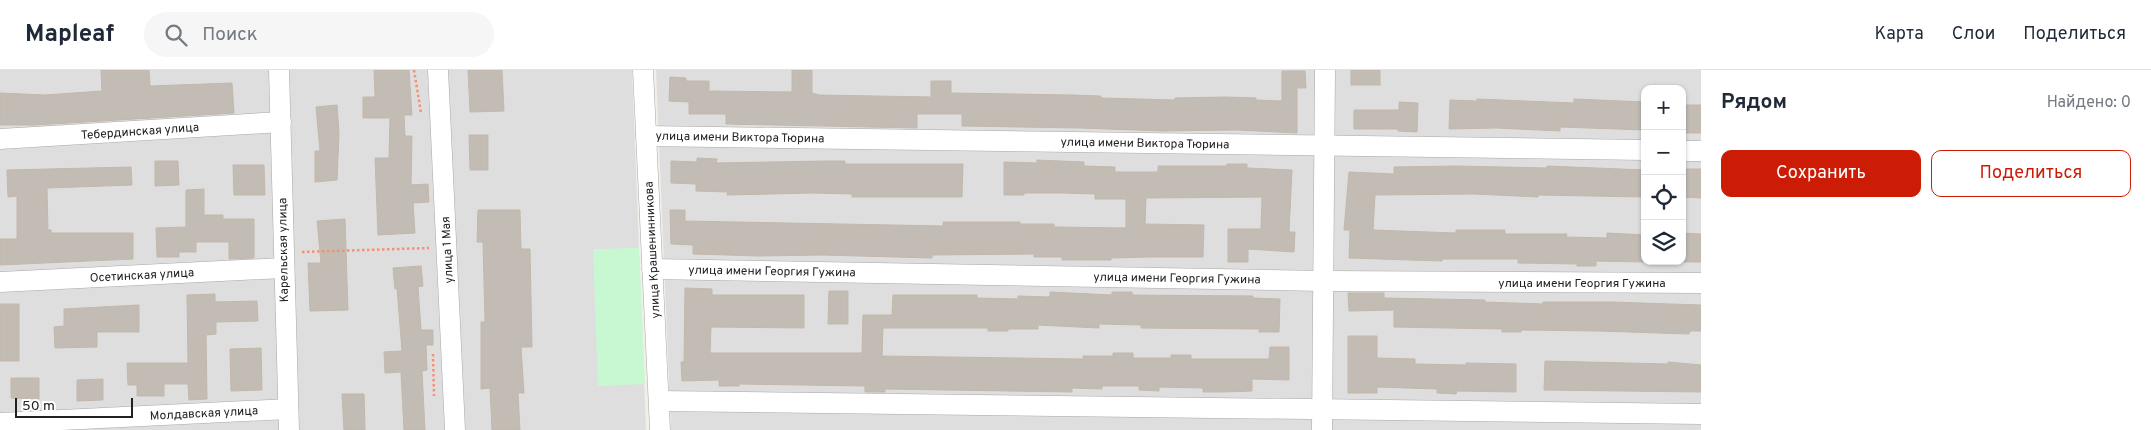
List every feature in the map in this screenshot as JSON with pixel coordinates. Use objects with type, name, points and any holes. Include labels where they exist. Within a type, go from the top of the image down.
[{"type":"street","name":"Карельская улица","points":[[279,70],[289,430]]},
{"type":"street","name":"улица 1 Мая","points":[[438,70],[455,430]]},
{"type":"street","name":"улица Крашенинникова","points":[[643,70],[660,430]]},
{"type":"street","points":[[1322,430],[1325,70]]},
{"type":"street","name":"Тебердинская улица","points":[[0,139],[281,122]]},
{"type":"street","name":"улица имени Виктора Тюрина","points":[[646,136],[1641,150]]},
{"type":"street","points":[[1686,151],[1701,151]]},
{"type":"street","name":"Осетинская улица","points":[[0,282],[283,260]]},
{"type":"street","name":"улица имени Георгия Гужина","points":[[652,269],[1324,281],[1701,283]]},
{"type":"street","points":[[659,400],[1701,414]]},
{"type":"street","name":"Молдавская улица","points":[[0,423],[288,409]]},
{"type":"path","points":[[283,260],[446,247]]},
{"type":"shaded area","points":[[0,70],[632,70],[646,430],[0,430]]},
{"type":"shaded area","points":[[656,70],[1701,70],[1701,430],[671,430]]},
{"type":"green space","points":[[639,248],[645,384],[598,386],[593,249]]},
{"type":"building","points":[[101,70],[149,70],[150,86],[232,83],[234,113],[35,125],[0,125],[0,93],[45,95],[102,91]]},
{"type":"building","points":[[374,70],[409,70],[412,115],[404,115],[405,136],[412,136],[411,185],[428,184],[429,202],[413,203],[415,233],[378,235],[375,158],[389,158],[390,118],[363,118],[363,97],[375,97]]},
{"type":"building","points":[[468,70],[502,70],[504,111],[470,112]]},
{"type":"building","points":[[792,70],[812,70],[812,93],[819,95],[931,97],[931,81],[951,81],[951,93],[1072,95],[1101,96],[1101,98],[1175,100],[1175,98],[1225,97],[1282,101],[1282,71],[1305,71],[1306,88],[1297,88],[1297,133],[1236,130],[1162,131],[962,126],[962,114],[917,114],[917,128],[726,124],[726,114],[689,114],[689,102],[669,101],[670,77],[686,78],[686,81],[709,81],[709,91],[792,92]]},
{"type":"building","points":[[1351,70],[1380,70],[1380,85],[1351,85]]},
{"type":"building","points":[[1477,99],[1574,103],[1574,99],[1641,102],[1641,130],[1560,127],[1560,131],[1496,128],[1449,129],[1450,100],[1477,101]]},
{"type":"building","points":[[1399,102],[1418,103],[1417,132],[1398,131],[1398,129],[1354,129],[1354,110],[1399,110]]},
{"type":"building","points":[[337,105],[339,133],[337,180],[315,182],[315,151],[320,151],[316,107]]},
{"type":"building","points":[[1686,105],[1701,105],[1701,133],[1686,133]]},
{"type":"building","points":[[469,135],[488,135],[488,170],[470,170]]},
{"type":"building","points":[[697,158],[717,159],[716,163],[845,161],[845,164],[963,164],[962,197],[852,197],[852,194],[813,193],[727,195],[728,192],[696,191],[696,184],[671,183],[671,161],[697,162]]},
{"type":"building","points":[[1037,160],[1084,162],[1084,166],[1115,167],[1115,172],[1158,172],[1158,166],[1227,166],[1227,164],[1247,164],[1247,168],[1292,170],[1289,232],[1295,232],[1294,252],[1248,249],[1248,262],[1228,262],[1228,229],[1261,229],[1262,197],[1146,198],[1145,224],[1204,225],[1203,257],[1062,260],[1062,257],[1034,257],[1034,254],[932,255],[932,258],[822,255],[759,256],[693,254],[693,245],[671,244],[670,210],[685,210],[685,221],[943,226],[943,222],[1020,222],[1020,224],[1054,224],[1054,227],[1126,228],[1126,199],[1095,199],[1095,194],[1024,193],[1024,195],[1004,195],[1004,162],[1037,163]]},
{"type":"building","points":[[155,161],[178,161],[179,185],[155,186]]},
{"type":"building","points":[[233,165],[264,165],[265,195],[234,195]]},
{"type":"building","points":[[1547,166],[1641,170],[1641,197],[1538,195],[1538,197],[1474,194],[1375,195],[1373,230],[1456,233],[1456,230],[1505,230],[1505,234],[1567,234],[1566,237],[1607,238],[1607,233],[1641,235],[1641,262],[1596,261],[1596,266],[1577,266],[1577,264],[1518,263],[1518,259],[1442,259],[1442,261],[1349,258],[1350,230],[1344,230],[1349,172],[1394,174],[1394,167],[1547,168]]},
{"type":"building","points":[[131,167],[132,185],[47,188],[48,230],[51,230],[51,233],[133,233],[133,259],[0,265],[0,239],[17,239],[17,196],[8,197],[7,170]]},
{"type":"building","points":[[1686,169],[1701,169],[1701,198],[1686,197]]},
{"type":"building","points":[[204,189],[204,215],[223,215],[223,219],[254,219],[254,258],[229,259],[229,242],[196,242],[196,252],[179,252],[179,257],[157,257],[156,228],[186,227],[186,190]]},
{"type":"building","points":[[478,210],[520,210],[521,249],[530,249],[532,347],[521,347],[524,393],[518,393],[520,430],[492,430],[490,388],[481,389],[481,322],[485,322],[483,242],[477,242]]},
{"type":"building","points":[[345,219],[348,310],[310,311],[308,263],[321,263],[317,221]]},
{"type":"building","points":[[1686,233],[1701,234],[1701,262],[1686,262]]},
{"type":"building","points":[[421,266],[423,286],[418,287],[421,330],[433,330],[433,345],[426,345],[427,370],[422,371],[425,430],[404,430],[401,372],[385,373],[384,352],[402,351],[397,288],[395,289],[393,268]]},
{"type":"building","points":[[685,288],[712,289],[712,295],[804,295],[804,328],[711,327],[710,353],[862,353],[863,315],[892,315],[893,295],[977,295],[977,298],[1018,299],[1018,296],[1050,297],[1050,292],[1112,295],[1112,292],[1132,292],[1132,295],[1253,296],[1253,298],[1280,299],[1279,332],[1259,332],[1259,329],[1141,328],[1141,325],[1099,324],[1099,328],[1038,325],[1038,329],[1008,329],[1008,331],[988,331],[988,328],[883,328],[882,356],[1083,359],[1083,356],[1113,356],[1113,353],[1133,353],[1133,358],[1171,358],[1171,355],[1191,355],[1191,359],[1269,359],[1270,347],[1289,347],[1289,380],[1252,379],[1252,391],[1223,392],[1203,392],[1203,388],[1159,387],[1159,391],[1139,390],[1139,386],[1102,386],[1102,389],[1072,388],[1072,392],[885,389],[885,392],[865,392],[865,386],[739,384],[739,386],[719,386],[719,380],[682,381],[681,362],[684,362]]},
{"type":"building","points":[[829,291],[848,291],[848,324],[828,324]]},
{"type":"building","points":[[1348,293],[1384,293],[1384,298],[1485,300],[1485,302],[1543,304],[1543,302],[1611,302],[1701,305],[1701,331],[1690,331],[1689,334],[1521,330],[1521,332],[1502,332],[1502,329],[1394,327],[1394,310],[1349,311]]},
{"type":"building","points":[[215,294],[215,302],[257,301],[258,321],[216,322],[216,334],[206,335],[207,399],[189,400],[188,384],[164,384],[164,396],[137,396],[137,385],[128,385],[127,363],[188,363],[187,295]]},
{"type":"building","points":[[0,304],[19,304],[19,361],[0,361]]},
{"type":"building","points":[[139,305],[139,332],[97,332],[97,347],[55,348],[54,327],[64,326],[64,309]]},
{"type":"building","points":[[1348,336],[1377,336],[1377,358],[1415,359],[1415,364],[1516,364],[1516,392],[1457,391],[1456,394],[1437,393],[1437,389],[1377,387],[1377,393],[1348,393]]},
{"type":"building","points":[[261,348],[262,390],[231,391],[230,349]]},
{"type":"building","points":[[1545,361],[1668,364],[1668,362],[1701,365],[1701,392],[1544,390]]},
{"type":"building","points":[[11,378],[39,378],[39,399],[11,398]]},
{"type":"building","points":[[103,379],[103,400],[77,401],[77,380]]},
{"type":"building","points":[[342,394],[364,394],[365,430],[344,430]]}]
